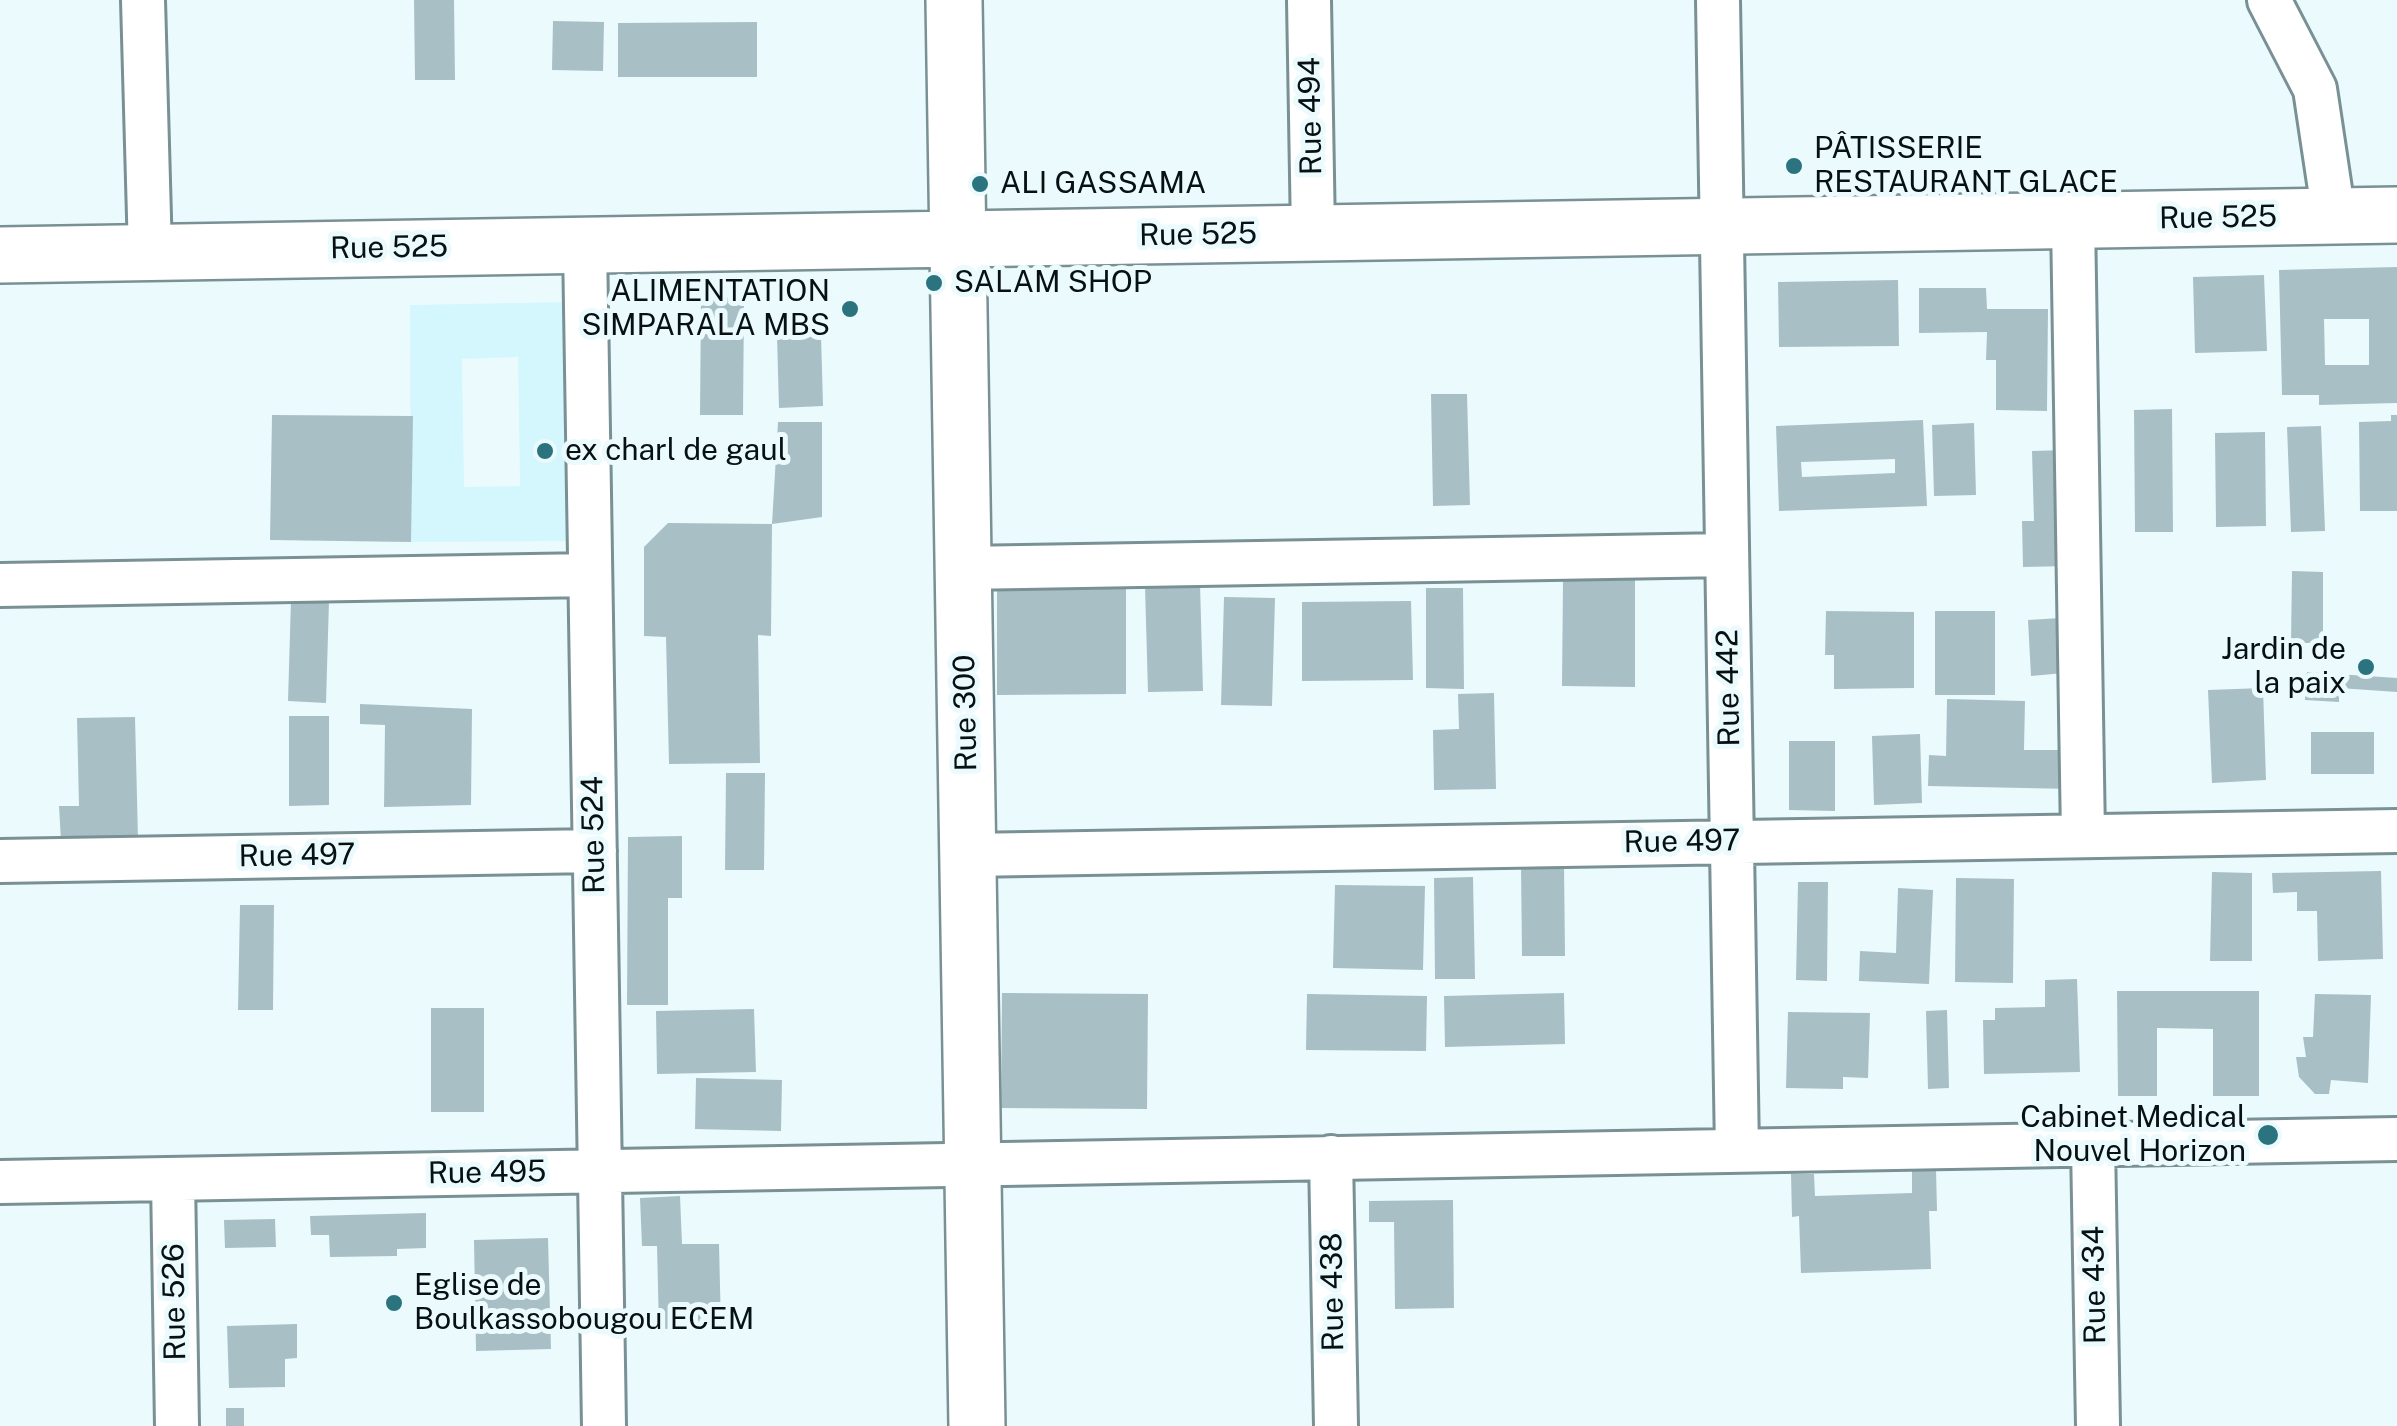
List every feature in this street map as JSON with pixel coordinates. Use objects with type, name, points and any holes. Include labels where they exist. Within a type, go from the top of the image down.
[{"type":"street","points":[[144,0],[150,252]]},
{"type":"street","name":"Rue 300","points":[[954,0],[977,1426]]},
{"type":"street","name":"Rue 494","points":[[1310,0],[1313,233]]},
{"type":"street","name":"Rue 442","points":[[1718,0],[1737,1150]]},
{"type":"street","points":[[2269,0],[2315,89],[2334,216]]},
{"type":"street","name":"Rue 525","points":[[0,255],[2397,215]]},
{"type":"street","points":[[2073,220],[2083,836]]},
{"type":"street","name":"Rue 524","points":[[585,245],[604,1426]]},
{"type":"street","points":[[964,568],[1727,555]]},
{"type":"street","points":[[0,585],[590,575]]},
{"type":"street","name":"Rue 497","points":[[968,855],[2397,831]]},
{"type":"street","name":"Rue 497","points":[[0,861],[594,852]]},
{"type":"street","name":"Rue 495","points":[[0,1182],[2397,1139]]},
{"type":"street","name":"Rue 434","points":[[2093,1145],[2098,1426]]},
{"type":"street","name":"Rue 438","points":[[1331,1158],[1336,1426]]},
{"type":"street","name":"Rue 526","points":[[172,1179],[177,1426]]},
{"type":"shaded area","name":"ex charl de gaul","points":[[569,302],[572,541],[411,542],[410,305]],"holes":[[[518,357],[520,486],[464,487],[462,359]]]},
{"type":"building","points":[[414,0],[454,0],[455,80],[415,80]]},
{"type":"building","points":[[553,21],[604,22],[603,71],[552,70]]},
{"type":"building","points":[[757,22],[757,77],[618,77],[618,23]]},
{"type":"building","points":[[2397,267],[2397,403],[2319,405],[2319,395],[2282,395],[2279,270]],"holes":[[[2324,319],[2369,319],[2369,365],[2325,365]]]},
{"type":"building","points":[[2264,275],[2267,351],[2195,353],[2193,277]]},
{"type":"building","points":[[1898,280],[1899,346],[1779,347],[1778,282]]},
{"type":"building","points":[[1919,288],[1986,288],[1987,309],[2048,309],[2047,411],[1996,410],[1996,360],[1986,360],[1987,332],[1919,333]]},
{"type":"building","points":[[701,297],[744,298],[743,415],[700,415]]},
{"type":"building","points":[[821,335],[823,406],[779,408],[777,336]]},
{"type":"building","points":[[1431,394],[1467,394],[1470,505],[1433,506]]},
{"type":"building","points":[[2172,409],[2173,532],[2135,532],[2134,410]]},
{"type":"building","points":[[272,415],[413,416],[411,542],[270,540]]},
{"type":"building","points":[[2391,415],[2397,415],[2397,511],[2360,511],[2359,422],[2391,421]]},
{"type":"building","points":[[1923,420],[1927,506],[1779,511],[1776,426]],"holes":[[[1895,459],[1895,473],[1802,477],[1801,462]]]},
{"type":"building","points":[[778,422],[822,422],[822,517],[772,524]]},
{"type":"building","points":[[1974,423],[1976,495],[1934,496],[1932,425]]},
{"type":"building","points":[[2321,426],[2325,531],[2291,532],[2287,427]]},
{"type":"building","points":[[2265,432],[2266,526],[2216,527],[2215,433]]},
{"type":"building","points":[[2066,450],[2070,566],[2023,567],[2022,521],[2034,521],[2032,451]]},
{"type":"building","points":[[668,523],[772,524],[771,636],[758,635],[760,763],[669,764],[666,637],[644,636],[644,547]]},
{"type":"building","points":[[2292,571],[2323,572],[2323,643],[2291,643]]},
{"type":"building","points":[[1563,580],[1635,580],[1635,687],[1562,686]]},
{"type":"building","points":[[1200,584],[1203,691],[1148,692],[1145,586]]},
{"type":"building","points":[[1126,587],[1126,694],[997,695],[997,588]]},
{"type":"building","points":[[1426,588],[1463,588],[1464,689],[1426,688]]},
{"type":"building","points":[[1224,597],[1275,598],[1272,706],[1221,705]]},
{"type":"building","points":[[291,600],[329,601],[326,703],[288,701]]},
{"type":"building","points":[[1411,601],[1413,680],[1302,681],[1302,602]]},
{"type":"building","points":[[1826,611],[1914,612],[1914,688],[1834,689],[1834,655],[1825,655]]},
{"type":"building","points":[[1935,611],[1995,611],[1995,695],[1935,695]]},
{"type":"building","points":[[2060,618],[2064,673],[2031,676],[2028,620]]},
{"type":"building","points":[[2307,672],[2397,678],[2397,692],[2339,688],[2339,702],[2305,700]]},
{"type":"building","points":[[2263,688],[2266,780],[2212,783],[2208,690]]},
{"type":"building","points":[[1494,693],[1496,789],[1434,790],[1433,730],[1459,729],[1458,694]]},
{"type":"building","points":[[1947,699],[2025,701],[2024,750],[2073,750],[2072,789],[1928,786],[1929,755],[1946,756]]},
{"type":"building","points":[[360,704],[472,709],[471,805],[384,807],[385,725],[360,724]]},
{"type":"building","points":[[289,716],[329,716],[329,805],[289,806]]},
{"type":"building","points":[[135,717],[138,839],[61,841],[59,806],[79,806],[77,718]]},
{"type":"building","points":[[2311,732],[2374,732],[2374,774],[2311,774]]},
{"type":"building","points":[[1920,734],[1922,803],[1874,805],[1872,736]]},
{"type":"building","points":[[1789,741],[1835,741],[1835,811],[1789,810]]},
{"type":"building","points":[[726,773],[765,773],[764,870],[725,870]]},
{"type":"building","points":[[682,836],[682,898],[668,898],[668,1005],[627,1005],[628,837]]},
{"type":"building","points":[[1564,864],[1565,956],[1522,956],[1521,865]]},
{"type":"building","points":[[2381,871],[2383,959],[2318,961],[2317,911],[2297,911],[2297,892],[2273,893],[2272,873]]},
{"type":"building","points":[[2212,872],[2252,873],[2252,961],[2210,961]]},
{"type":"building","points":[[1473,877],[1475,979],[1435,979],[1434,878]]},
{"type":"building","points":[[1956,878],[2014,879],[2013,983],[1955,982]]},
{"type":"building","points":[[1798,882],[1828,882],[1827,981],[1796,980]]},
{"type":"building","points":[[1335,885],[1425,886],[1423,970],[1333,968]]},
{"type":"building","points":[[1898,888],[1933,890],[1929,984],[1859,981],[1860,951],[1896,953]]},
{"type":"building","points":[[240,905],[274,905],[273,1010],[238,1010]]},
{"type":"building","points":[[2077,979],[2080,1072],[1984,1074],[1983,1020],[1995,1020],[1995,1008],[2045,1007],[2045,980]]},
{"type":"building","points":[[2117,991],[2259,991],[2259,1096],[2213,1096],[2213,1029],[2157,1028],[2157,1096],[2118,1096]]},
{"type":"building","points":[[1002,993],[1148,994],[1147,1109],[1001,1108]]},
{"type":"building","points":[[1564,993],[1565,1044],[1445,1047],[1444,996]]},
{"type":"building","points":[[1307,994],[1427,996],[1426,1051],[1306,1050]]},
{"type":"building","points":[[2315,994],[2371,995],[2368,1083],[2331,1080],[2329,1094],[2315,1094],[2299,1077],[2296,1057],[2306,1057],[2303,1037],[2313,1037]]},
{"type":"building","points":[[431,1008],[484,1008],[484,1112],[431,1112]]},
{"type":"building","points":[[754,1009],[756,1072],[657,1074],[656,1011]]},
{"type":"building","points":[[1947,1010],[1949,1088],[1928,1089],[1926,1011]]},
{"type":"building","points":[[1788,1012],[1870,1013],[1868,1078],[1843,1077],[1843,1089],[1786,1088]]},
{"type":"building","points":[[696,1078],[782,1080],[781,1131],[695,1129]]},
{"type":"building","points":[[1936,1169],[1937,1211],[1929,1211],[1931,1269],[1801,1273],[1799,1216],[1792,1217],[1791,1174],[1814,1174],[1815,1196],[1912,1193],[1912,1170]]},
{"type":"building","points":[[680,1196],[682,1244],[719,1244],[721,1328],[659,1329],[657,1246],[642,1246],[640,1198]]},
{"type":"building","points":[[1453,1200],[1454,1308],[1395,1309],[1394,1222],[1369,1222],[1369,1201]]},
{"type":"building","points":[[426,1213],[426,1248],[397,1249],[397,1256],[330,1257],[329,1235],[311,1235],[310,1216]]},
{"type":"building","points":[[275,1219],[276,1247],[225,1248],[224,1220]]},
{"type":"building","points":[[548,1238],[551,1349],[476,1351],[474,1240]]},
{"type":"building","points":[[297,1324],[297,1358],[285,1359],[285,1387],[229,1388],[227,1326]]},
{"type":"building","points":[[226,1408],[244,1408],[244,1426],[226,1426]]},
{"type":"place","name":"PÂTISSERIE RESTAURANT GLACE","points":[[1794,166]]},
{"type":"place","name":"ALI GASSAMA","points":[[980,184]]},
{"type":"place","name":"SALAM SHOP","points":[[934,283]]},
{"type":"place","name":"ALIMENTATION SIMPARALA MBS","points":[[850,309]]},
{"type":"place","name":"ex charl de gaul","points":[[545,451]]},
{"type":"place","name":"Jardin de la paix","points":[[2366,667]]},
{"type":"place","name":"Cabinet Medical Nouvel Horizon","points":[[2268,1135]]},
{"type":"place","name":"Eglise de Boulkassobougou ECEM","points":[[394,1303]]}]
